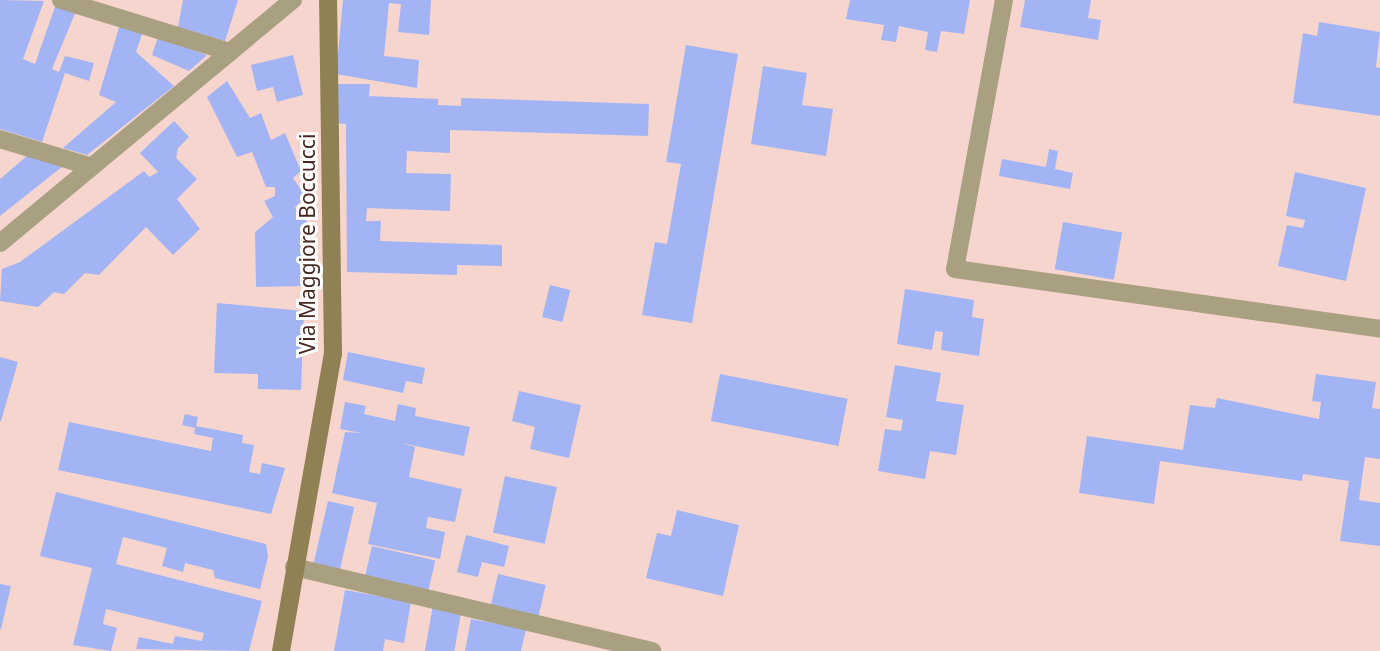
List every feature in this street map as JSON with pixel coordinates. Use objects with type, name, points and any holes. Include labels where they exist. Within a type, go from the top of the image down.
[{"type":"street","points":[[61,0],[230,52]]},
{"type":"street","points":[[0,243],[293,0]]},
{"type":"street","name":"Via Maggiore Boccucci","points":[[281,651],[332,354],[328,0]]},
{"type":"street","points":[[1004,0],[955,269],[1380,329]]},
{"type":"street","points":[[0,139],[92,167]]},
{"type":"street","points":[[294,567],[652,651]]},
{"type":"building","points":[[0,0],[44,1],[23,59],[35,64],[56,4],[76,11],[52,69],[59,72],[65,56],[94,63],[89,81],[65,73],[42,142],[0,129]]},
{"type":"building","points":[[183,0],[238,0],[225,41],[178,27]]},
{"type":"building","points":[[343,0],[431,0],[429,35],[398,32],[401,4],[389,3],[384,56],[419,60],[417,88],[336,74]]},
{"type":"building","points":[[850,0],[970,0],[964,34],[941,31],[937,52],[925,50],[928,32],[899,26],[896,42],[881,40],[884,25],[846,19]]},
{"type":"building","points":[[1025,0],[1091,0],[1088,18],[1101,20],[1098,40],[1020,27]]},
{"type":"building","points":[[1319,22],[1380,32],[1376,67],[1380,68],[1380,116],[1293,103],[1303,33],[1317,36]]},
{"type":"building","points":[[120,24],[143,31],[136,52],[174,86],[87,155],[63,148],[116,102],[99,95]]},
{"type":"building","points":[[158,37],[207,55],[189,71],[152,55]]},
{"type":"building","points":[[686,45],[738,54],[692,323],[642,315],[655,242],[667,244],[681,164],[666,162]]},
{"type":"building","points":[[293,55],[303,95],[277,102],[273,87],[257,91],[251,65]]},
{"type":"building","points":[[763,66],[807,73],[802,105],[833,109],[826,156],[751,144]]},
{"type":"building","points":[[227,81],[250,118],[261,113],[271,140],[285,133],[301,171],[293,178],[306,197],[295,207],[308,223],[308,286],[256,287],[255,232],[273,217],[264,201],[275,196],[275,187],[266,187],[252,152],[237,157],[207,97]]},
{"type":"building","points":[[333,84],[370,84],[369,96],[438,99],[438,105],[461,106],[461,98],[649,104],[648,136],[450,130],[450,153],[407,151],[406,173],[451,174],[450,211],[367,208],[366,221],[381,221],[380,241],[502,245],[502,266],[457,265],[457,275],[347,272],[346,124],[332,123]]},
{"type":"building","points":[[174,121],[189,137],[178,148],[176,158],[197,179],[177,199],[200,229],[173,255],[146,227],[99,275],[85,273],[64,294],[54,292],[38,307],[0,301],[2,269],[20,262],[144,171],[149,177],[158,172],[140,153]]},
{"type":"building","points":[[1049,149],[1058,151],[1055,169],[1073,173],[1070,189],[999,176],[1002,159],[1046,167]]},
{"type":"building","points":[[28,155],[63,166],[0,216],[0,179]]},
{"type":"building","points":[[1295,172],[1366,188],[1346,281],[1278,266],[1287,225],[1303,228],[1305,220],[1286,216]]},
{"type":"building","points":[[1063,222],[1122,232],[1114,280],[1055,269]]},
{"type":"building","points":[[550,285],[570,290],[562,322],[542,317]]},
{"type":"building","points":[[905,289],[974,300],[972,317],[984,319],[979,356],[941,350],[943,332],[935,331],[932,350],[897,344]]},
{"type":"building","points":[[217,303],[304,311],[301,390],[258,389],[258,374],[214,373]]},
{"type":"building","points":[[348,352],[425,368],[422,384],[406,381],[403,393],[343,380]]},
{"type":"building","points":[[0,357],[18,362],[1,421],[0,421]]},
{"type":"building","points":[[895,365],[941,373],[936,401],[964,405],[956,455],[930,451],[925,479],[878,471],[885,429],[901,431],[903,420],[886,417]]},
{"type":"building","points":[[720,374],[848,399],[838,446],[711,421]]},
{"type":"building","points":[[1316,374],[1376,382],[1372,408],[1380,409],[1380,459],[1365,457],[1359,500],[1380,503],[1380,546],[1340,541],[1349,481],[1303,474],[1302,481],[1160,461],[1154,504],[1079,493],[1087,436],[1183,450],[1190,405],[1215,408],[1217,398],[1319,419],[1321,402],[1312,401]]},
{"type":"building","points":[[519,391],[581,405],[569,458],[530,449],[535,427],[512,421]]},
{"type":"building","points":[[345,402],[366,406],[364,414],[395,421],[398,404],[416,408],[415,416],[470,427],[464,456],[401,443],[415,447],[409,477],[462,489],[455,522],[428,517],[426,528],[445,532],[440,559],[368,544],[377,503],[332,493],[345,432],[361,433],[340,429]]},
{"type":"building","points":[[185,414],[198,417],[196,426],[243,435],[242,443],[254,445],[249,472],[260,474],[262,463],[285,468],[271,514],[58,470],[69,422],[211,451],[213,438],[194,434],[195,428],[182,425]]},
{"type":"building","points":[[505,476],[557,487],[545,544],[493,533]]},
{"type":"building","points":[[56,492],[266,544],[268,557],[260,589],[215,578],[213,570],[185,563],[183,572],[162,566],[167,548],[123,537],[116,564],[262,601],[249,651],[136,649],[139,637],[173,644],[175,636],[202,641],[204,633],[106,609],[103,624],[117,628],[111,651],[73,645],[92,568],[40,556]]},
{"type":"building","points":[[328,501],[354,507],[339,572],[313,566]]},
{"type":"building","points":[[677,510],[739,525],[723,596],[646,578],[657,533],[671,536]]},
{"type":"building","points":[[466,535],[509,546],[504,567],[482,562],[478,577],[457,572]]},
{"type":"building","points":[[372,546],[435,561],[428,592],[365,577]]},
{"type":"building","points":[[498,574],[546,585],[538,617],[491,606]]},
{"type":"building","points":[[0,584],[11,586],[1,629],[0,629]]},
{"type":"building","points":[[345,590],[411,602],[404,643],[385,639],[383,651],[334,651]]},
{"type":"building","points":[[433,605],[462,610],[454,651],[425,651]]},
{"type":"building","points":[[471,619],[526,629],[521,651],[465,651]]}]
